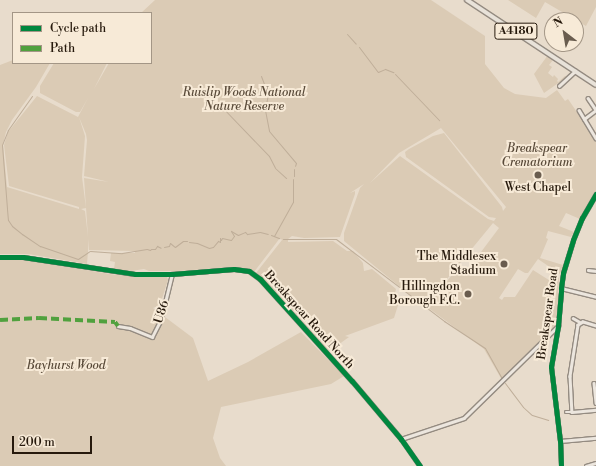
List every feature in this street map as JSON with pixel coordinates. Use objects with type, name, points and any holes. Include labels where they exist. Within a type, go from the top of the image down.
[{"type":"main road","name":"A4180","points":[[467,0],[596,85]]},
{"type":"street","points":[[559,86],[575,70]]},
{"type":"street","points":[[584,118],[596,110],[588,98]]},
{"type":"street","points":[[579,110],[596,138]]},
{"type":"street","name":"Breakspear Road","points":[[561,466],[560,441],[551,367],[558,326],[560,288],[573,240],[582,218],[596,194]]},
{"type":"street","name":"Breakspear Road North","points":[[0,257],[23,257],[120,272],[172,274],[234,269],[244,269],[251,272],[260,279],[308,332],[401,439],[420,466]]},
{"type":"street","points":[[588,270],[596,271]]},
{"type":"street","name":"U86","points":[[118,326],[130,328],[152,337],[161,319],[172,274]]},
{"type":"street","points":[[560,288],[596,297]]},
{"type":"street","points":[[573,318],[580,322],[596,326]]},
{"type":"street","points":[[572,412],[570,376],[578,325],[580,322]]},
{"type":"street","points":[[401,439],[464,418],[558,326]]},
{"type":"street","points":[[594,383],[596,403]]},
{"type":"street","points":[[566,412],[596,410]]},
{"type":"street","points":[[560,441],[596,438]]},
{"type":"street","points":[[586,466],[596,463]]},
{"type":"green space","points":[[155,0],[431,0],[485,36],[485,64],[504,88],[515,94],[546,98],[557,90],[565,101],[568,99],[596,140],[596,190],[580,219],[566,213],[559,226],[574,232],[571,237],[548,231],[546,238],[548,239],[540,258],[563,265],[560,274],[538,259],[528,273],[518,269],[499,298],[502,300],[504,297],[515,297],[533,270],[552,282],[557,275],[559,278],[557,324],[502,380],[484,349],[427,307],[458,267],[466,272],[499,228],[493,223],[438,290],[422,305],[344,241],[344,233],[360,188],[364,184],[350,193],[355,191],[340,237],[304,238],[292,236],[288,239],[288,242],[333,241],[347,251],[353,251],[363,263],[364,271],[372,269],[396,289],[395,293],[399,302],[394,318],[345,336],[349,337],[327,353],[256,273],[282,240],[280,238],[254,272],[244,268],[233,267],[179,271],[149,271],[144,269],[131,271],[114,269],[115,262],[110,261],[111,253],[135,253],[135,251],[89,250],[89,239],[87,264],[28,254],[0,254],[0,65],[12,60],[12,64],[49,64],[36,87],[12,120],[6,132],[3,145],[7,187],[79,209],[79,207],[9,186],[4,145],[8,132],[37,96],[78,117],[88,98],[80,112],[76,112],[40,93],[40,86],[53,64],[106,64],[94,89],[108,64],[152,64],[152,12],[142,12]],"holes":[[[79,117],[87,140],[84,176],[109,182],[84,178],[88,237],[85,211],[81,209],[86,208],[82,177],[85,136]],[[441,128],[506,207],[503,211],[502,207],[444,133],[433,136],[409,149],[405,152],[406,157],[489,217],[496,218],[494,221],[488,219],[400,156],[370,183],[399,153]],[[278,283],[316,327],[319,337],[317,337],[308,324],[274,288]]]},
{"type":"green space","points":[[508,0],[596,0],[596,7],[586,26],[584,25],[584,12],[562,12],[545,2],[536,18]]},
{"type":"green space","points":[[548,55],[561,64],[553,60],[549,65],[552,67],[548,73],[553,77],[554,75],[558,79],[558,82],[565,76],[567,77],[544,93],[534,74]]},
{"type":"green space","name":"Bayhurst Wood","points":[[0,260],[26,260],[116,275],[167,277],[168,280],[160,305],[153,308],[193,338],[208,381],[248,362],[301,332],[344,376],[331,384],[221,407],[213,438],[220,458],[226,466],[0,466]]},
{"type":"waterway","points":[[347,34],[356,44]]},
{"type":"waterway","points":[[359,47],[378,72],[385,69],[393,72]]},
{"type":"waterway","points":[[395,74],[439,120]]},
{"type":"waterway","points":[[261,76],[268,94],[265,110],[269,131],[296,163],[295,166]]},
{"type":"waterway","points":[[32,96],[8,130],[2,145],[8,220],[12,226],[40,246],[78,259],[90,251],[122,253],[147,249],[150,250],[155,249],[157,246],[161,248]]},
{"type":"waterway","points":[[219,104],[269,156],[275,168],[286,178]]},
{"type":"waterway","points":[[294,169],[294,176]]},
{"type":"waterway","points":[[274,236],[293,202],[293,179]]},
{"type":"waterway","points":[[189,242],[197,243],[209,248],[213,247],[218,241],[220,242],[220,238],[221,240],[222,238],[231,240],[234,236],[231,231],[238,235],[245,232],[247,234],[260,232],[268,234]]},
{"type":"waterway","points":[[271,235],[279,238]]},
{"type":"waterway","points":[[283,239],[336,239],[444,321],[485,348],[502,379]]},
{"type":"waterway","points":[[164,247],[169,246],[170,243],[175,247],[183,241],[187,241]]},
{"type":"waterway","points":[[505,383],[523,407],[532,415],[548,420]]},
{"type":"marked path","points":[[0,320],[39,318],[115,322],[118,326]]},
{"type":"cycle path","points":[[561,466],[560,441],[551,367],[558,326],[561,288],[563,273],[573,240],[582,218],[596,194]]},
{"type":"cycle path","points":[[0,257],[23,257],[135,274],[172,274],[234,269],[249,271],[260,279],[352,381],[401,439],[420,466]]},
{"type":"place","name":"West Chapel","points":[[538,175]]},
{"type":"place","name":"The Middlesex Stadium","points":[[504,264]]},
{"type":"place","name":"Hillingdon Borough F.C.","points":[[468,294]]},
{"type":"park label","name":"Ruislip Woods National Nature Reserve","points":[[244,100]]},
{"type":"park label","name":"Breakspear Crematorium","points":[[537,156]]}]
